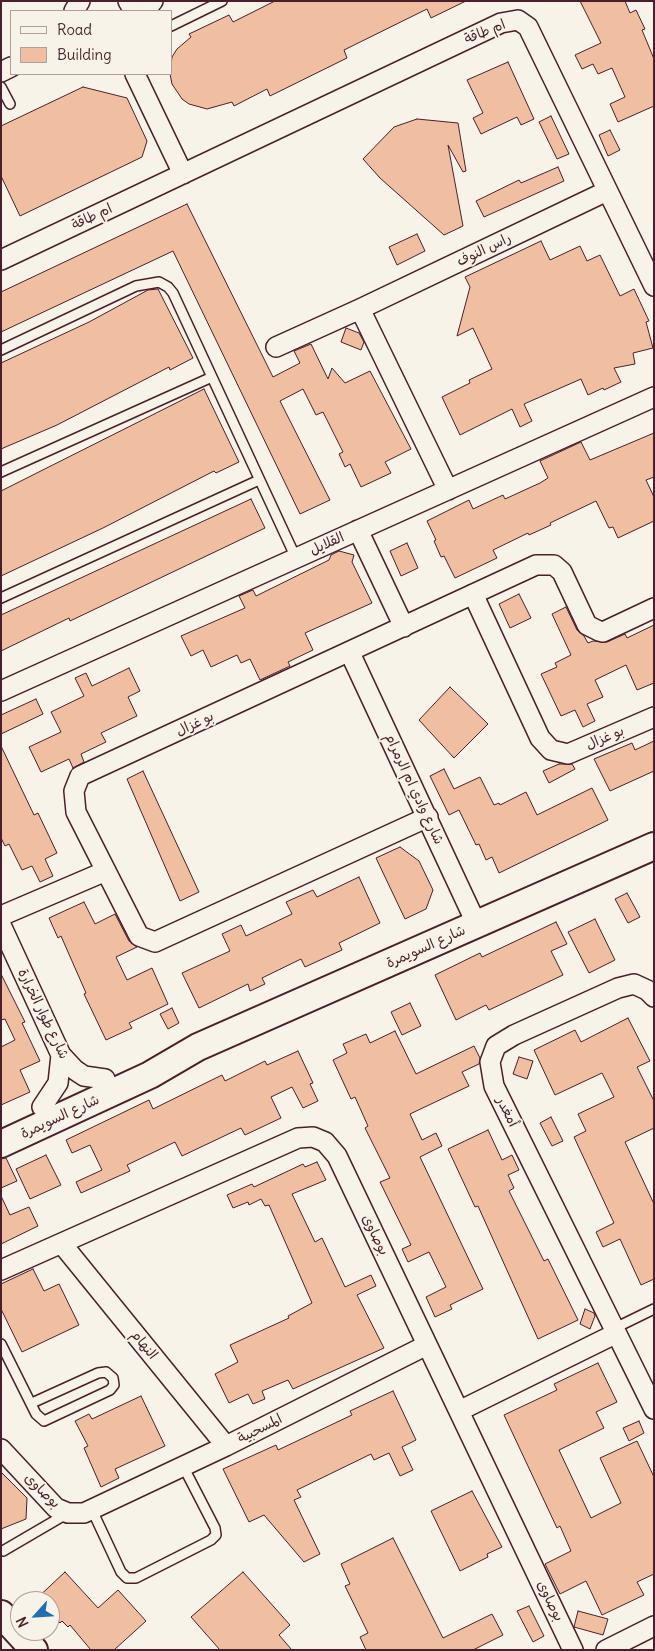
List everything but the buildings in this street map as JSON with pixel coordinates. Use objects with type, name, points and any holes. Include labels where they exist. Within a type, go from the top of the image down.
[{"type":"street","name":"ام طاقة","points":[[1,260],[501,23],[518,20],[528,26],[654,286]]},
{"type":"street","points":[[135,75],[182,174]]},
{"type":"street","name":"راس النوف","points":[[276,347],[360,310],[607,191]]},
{"type":"street","points":[[360,310],[448,490]]},
{"type":"street","name":"القلايل","points":[[1,691],[654,397]]},
{"type":"street","points":[[358,530],[404,627]]},
{"type":"street","name":"بو غزال","points":[[428,817],[155,942],[138,936],[76,812],[74,791],[80,776],[536,566],[554,565],[562,572],[587,626],[599,631],[603,632],[654,608]]},
{"type":"street","name":"بو غزال","points":[[473,594],[540,738],[552,750],[568,754],[654,717]]},
{"type":"street","name":"شارع وادي ام الرمرام","points":[[350,653],[477,925]]},
{"type":"street","name":"شارع السويمرة","points":[[1,1124],[144,1063],[198,1047],[654,846]]},
{"type":"street","points":[[1,916],[106,872]]},
{"type":"street","name":"شارع طوار الخرارة","points":[[1,925],[61,1054],[75,1070],[84,1076],[105,1080]]},
{"type":"street","name":"أمغدر","points":[[654,997],[647,990],[634,984],[618,988],[514,1035],[496,1046],[490,1062],[494,1086],[654,1409]]},
{"type":"street","name":"شارع السويمرة","points":[[1,1144],[150,1076],[198,1047]]},
{"type":"street","points":[[42,1107],[58,1083],[61,1054]]},
{"type":"street","name":"بوصاوى","points":[[1,1270],[298,1138],[312,1137],[325,1142],[337,1156],[573,1650]]},
{"type":"street","name":"النهام","points":[[62,1244],[226,1446]]},
{"type":"street","points":[[459,1410],[614,1331]]},
{"type":"street","name":"المسحبية","points":[[92,1510],[226,1446],[428,1345]]},
{"type":"street","name":"بوصاوى","points":[[1,1449],[52,1504],[68,1513],[84,1513],[92,1510]]},
{"type":"street","points":[[1,1614],[34,1650]]},
{"type":"street","points":[[606,1650],[652,1630]]},
{"type":"lane","points":[[172,26],[222,1]]},
{"type":"lane","points":[[1,87],[10,104]]},
{"type":"lane","points":[[1,350],[136,286],[159,282],[173,293],[296,558]]},
{"type":"lane","points":[[1,472],[212,377]]},
{"type":"lane","points":[[1,598],[259,480]]},
{"type":"lane","points":[[614,1331],[654,1309]]},
{"type":"lane","points":[[1,1344],[40,1419],[44,1421],[110,1390],[114,1385],[113,1378],[106,1372],[98,1373],[32,1403]]},
{"type":"lane","points":[[92,1510],[121,1572],[127,1578],[136,1578],[211,1540],[216,1535],[215,1528],[183,1466]]},
{"type":"lane","points":[[3,1551],[68,1513]]}]
